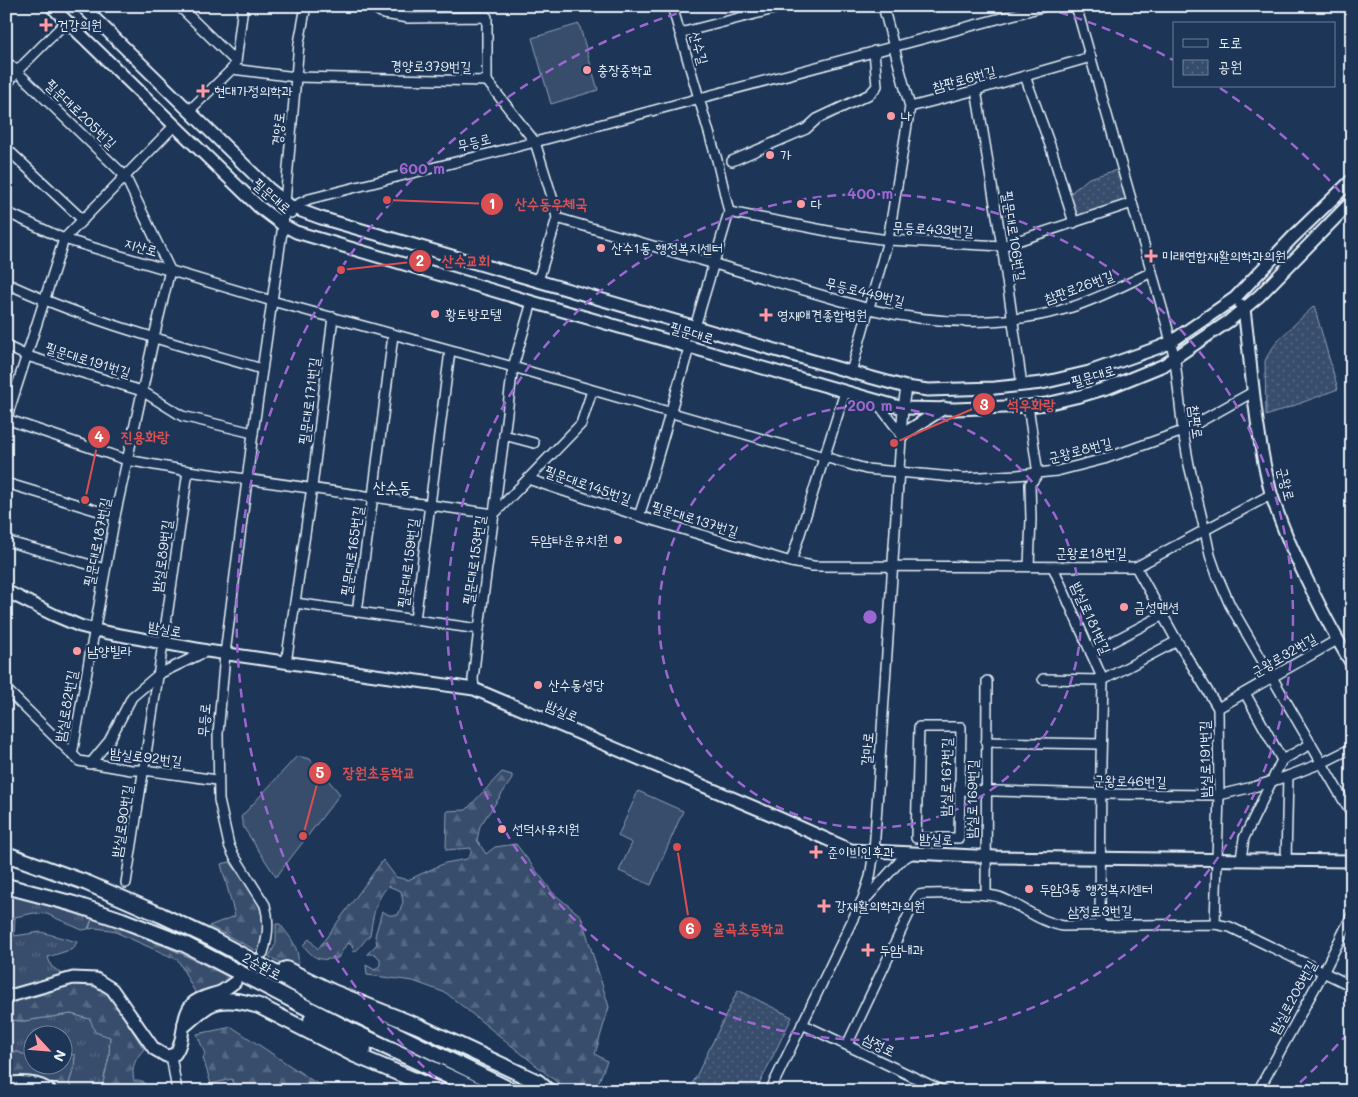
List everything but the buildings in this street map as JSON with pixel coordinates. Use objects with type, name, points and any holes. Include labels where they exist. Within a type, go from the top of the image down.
[{"type":"highway","name":"2순환로","points":[[6,854],[87,883],[161,915],[212,939],[316,995],[513,1091]]},
{"type":"highway","name":"2순환로","points":[[6,886],[74,904],[154,931],[203,954],[234,976],[480,1091]]},
{"type":"highway","points":[[212,939],[228,941],[333,992],[418,1026],[538,1082],[548,1091]]},
{"type":"highway","points":[[234,976],[343,1039],[420,1078],[428,1084]]},
{"type":"highway","points":[[185,1024],[209,1004],[227,1000],[246,1002],[258,1006],[359,1057],[441,1091]]},
{"type":"main road","name":"필문대로","points":[[51,6],[259,207],[282,226],[311,237],[532,302],[903,408],[1028,406],[1080,396],[1140,376],[1174,360],[1244,309],[1352,201]]},
{"type":"main road","name":"필문대로","points":[[82,6],[289,206],[320,218],[851,372],[928,390],[1042,383],[1089,372],[1171,342],[1235,298],[1292,238],[1352,180]]},
{"type":"main road","points":[[1235,298],[1244,309]]},
{"type":"main road","name":"군왕로","points":[[1244,309],[1253,392],[1272,494],[1287,539],[1323,614],[1352,664]]},
{"type":"main road","points":[[902,435],[944,408]]},
{"type":"main road","name":"밤실로","points":[[6,591],[54,615],[94,630],[225,654],[474,688],[851,850],[985,856],[1352,861]]},
{"type":"main road","points":[[6,997],[73,978],[96,979],[112,988],[154,1049],[166,1056],[175,1054],[179,1049],[187,1013],[191,1005],[223,990],[234,976]]},
{"type":"main road","points":[[6,1083],[20,1082],[37,1085],[48,1088],[50,1091]]},
{"type":"street","points":[[179,6],[234,65]]},
{"type":"street","points":[[189,111],[234,65],[243,6]]},
{"type":"street","name":"경양로","points":[[282,226],[289,206],[296,77],[299,43],[306,6]]},
{"type":"street","points":[[371,6],[384,14],[408,18],[487,17],[487,80]]},
{"type":"street","name":"산수길","points":[[672,6],[699,98]]},
{"type":"street","points":[[680,33],[786,6]]},
{"type":"street","points":[[851,372],[888,240],[910,107],[883,6]]},
{"type":"street","name":"무등로","points":[[289,206],[309,199],[535,142],[1046,6]]},
{"type":"street","name":"참판로","points":[[1076,6],[1171,342],[1183,431],[1210,555],[1223,591],[1242,628],[1352,815]]},
{"type":"street","points":[[6,86],[17,72],[67,21]]},
{"type":"street","points":[[732,161],[806,128],[817,119],[867,95],[877,86],[874,51]]},
{"type":"street","name":"참판로6번길","points":[[910,107],[1091,57]]},
{"type":"street","name":"필문대로205번길","points":[[6,61],[125,176]]},
{"type":"street","name":"경양로379번길","points":[[234,65],[296,77],[487,80],[535,142]]},
{"type":"street","points":[[1025,76],[1051,148],[1074,223]]},
{"type":"street","name":"필문대로106번길","points":[[976,90],[1002,246],[1022,385]]},
{"type":"street","points":[[695,327],[729,212],[717,160],[699,98]]},
{"type":"street","name":"필문대로191번길","points":[[127,460],[6,419],[64,239],[174,126]]},
{"type":"street","points":[[535,142],[557,218],[538,281]]},
{"type":"street","points":[[6,148],[83,220]]},
{"type":"street","points":[[125,176],[170,270]]},
{"type":"street","name":"무등로433번길","points":[[729,212],[833,232],[888,240],[1002,246],[1132,203]]},
{"type":"street","name":"지산로","points":[[6,212],[64,239],[272,301]]},
{"type":"street","name":"무등로449번길","points":[[557,218],[714,265],[891,314],[937,321],[963,322],[1013,319]]},
{"type":"street","name":"무등로","points":[[263,953],[267,941],[267,913],[265,905],[233,854],[220,810],[217,780],[218,734],[225,654],[282,226]]},
{"type":"street","name":"필문대로187번길","points":[[94,630],[115,516],[170,270]]},
{"type":"street","name":"참판로26번길","points":[[1013,319],[1072,307],[1152,272]]},
{"type":"street","points":[[6,283],[44,301],[262,370]]},
{"type":"street","points":[[272,301],[513,367],[824,458]]},
{"type":"street","name":"필문대로153번길","points":[[474,688],[473,680],[479,629],[513,367],[532,302]]},
{"type":"street","name":"필문대로171번길","points":[[286,663],[312,488],[333,318]]},
{"type":"street","name":"필문대로165번길","points":[[393,334],[374,496],[357,612],[415,620]]},
{"type":"street","points":[[6,346],[27,356]]},
{"type":"street","name":"필문대로137번길","points":[[689,348],[657,461],[638,516],[791,562],[813,566],[892,567]]},
{"type":"street","name":"필문대로159번길","points":[[450,350],[415,620],[479,629]]},
{"type":"street","name":"필문대로191번길","points":[[27,356],[142,391]]},
{"type":"street","name":"갈마로","points":[[770,1091],[858,907],[870,877],[874,852],[892,567],[906,386]]},
{"type":"street","points":[[142,391],[182,416],[253,433]]},
{"type":"street","name":"필문대로145번길","points":[[494,514],[581,424],[592,391]]},
{"type":"street","points":[[791,562],[845,392]]},
{"type":"street","name":"군왕로8번길","points":[[824,458],[860,468],[964,478],[1038,474],[1104,459],[1183,431],[1253,392]]},
{"type":"street","points":[[875,400],[902,435]]},
{"type":"street","points":[[1028,406],[1038,474],[1030,484],[1029,566]]},
{"type":"street","points":[[504,435],[534,443]]},
{"type":"street","points":[[127,460],[188,471],[374,496]]},
{"type":"street","name":"밤실로89번길","points":[[163,644],[188,471]]},
{"type":"street","name":"필문대로145번길","points":[[528,479],[638,516]]},
{"type":"street","points":[[6,483],[115,516]]},
{"type":"street","name":"군왕로18번길","points":[[892,567],[1136,567],[1272,494]]},
{"type":"street","name":"필문대로165번길","points":[[374,496],[429,504]]},
{"type":"street","name":"필문대로159번길","points":[[429,504],[494,514]]},
{"type":"street","points":[[6,541],[105,569]]},
{"type":"street","name":"밤실로181번길","points":[[1053,567],[1103,680],[1101,744],[1102,858]]},
{"type":"street","name":"밤실로191번길","points":[[1136,567],[1177,641],[1218,708],[1218,859]]},
{"type":"street","points":[[295,603],[357,612]]},
{"type":"street","points":[[1091,653],[1163,614]]},
{"type":"street","name":"밤실로82번길","points":[[72,755],[94,630]]},
{"type":"street","name":"군왕로32번길","points":[[1218,708],[1337,640]]},
{"type":"street","points":[[1043,679],[1103,680],[1177,641]]},
{"type":"street","name":"밤실로90번길","points":[[126,883],[163,644]]},
{"type":"street","name":"밤실로92번길","points":[[90,764],[109,741],[132,697],[159,674],[207,651]]},
{"type":"street","name":"밤실로169번길","points":[[986,895],[987,681]]},
{"type":"street","name":"밤실로82번길","points":[[6,689],[72,755]]},
{"type":"street","name":"군왕로32번길","points":[[1245,693],[1282,760]]},
{"type":"street","name":"밤실로167번길","points":[[919,727],[960,727],[958,838]]},
{"type":"street","name":"밤실로","points":[[919,727],[916,838],[958,838]]},
{"type":"street","name":"밤실로169번길","points":[[986,742],[1101,744]]},
{"type":"street","points":[[1241,859],[1244,838],[1282,760],[1311,744]]},
{"type":"street","name":"군왕로46번길","points":[[959,790],[1219,795],[1288,776],[1322,763],[1352,748]]},
{"type":"street","points":[[72,755],[80,761],[90,764]]},
{"type":"street","name":"밤실로92번길","points":[[90,764],[217,780]]},
{"type":"street","points":[[1286,860],[1288,776]]},
{"type":"street","points":[[858,907],[900,861],[913,854]]},
{"type":"street","points":[[1100,924],[1102,858]]},
{"type":"street","points":[[1215,924],[1218,859]]},
{"type":"street","name":"삼정로3번길","points":[[847,1045],[919,895],[986,895],[1005,900],[1053,924],[1071,926],[1100,924],[1215,924],[1230,927],[1352,986]]},
{"type":"street","name":"밤실로208번길","points":[[1258,1091],[1352,915]]},
{"type":"street","name":"삼정로","points":[[802,1024],[943,1091]]},
{"type":"street","points":[[171,1055],[178,1091]]},
{"type":"green space","points":[[376,6],[484,6],[484,13],[413,15]]},
{"type":"green space","points":[[579,24],[598,90],[551,104],[532,38]]},
{"type":"green space","points":[[1117,170],[1127,202],[1076,218],[1068,195],[1089,178]]},
{"type":"green space","points":[[1314,306],[1338,389],[1266,416],[1265,361],[1280,339]]},
{"type":"green space","points":[[297,756],[310,759],[340,794],[276,877],[244,828],[241,817]]},
{"type":"green space","points":[[502,772],[512,775],[512,779],[480,826],[477,840],[486,854],[495,847],[516,844],[553,893],[581,916],[609,1007],[595,1054],[607,1061],[595,1091],[568,1091],[446,993],[413,981],[367,975],[366,965],[375,970],[380,965],[380,959],[375,954],[367,954],[377,944],[375,936],[382,911],[389,915],[398,915],[403,902],[401,891],[388,886],[384,891],[375,909],[370,935],[354,952],[352,945],[347,943],[338,958],[322,959],[311,954],[303,945],[309,939],[318,949],[383,860],[396,877],[408,880],[445,863],[467,859],[471,854],[471,848],[446,850],[447,811],[466,810]]},
{"type":"green space","points":[[638,791],[683,811],[651,885],[619,871],[632,843],[618,836]]},
{"type":"green space","points":[[230,862],[258,902],[263,919],[265,941],[259,952],[209,926],[235,916],[221,864]]},
{"type":"green space","points":[[6,893],[92,919],[88,929],[82,930],[47,914],[34,913],[15,917],[14,936],[41,932],[77,942],[73,949],[48,957],[51,966],[65,976],[6,993],[6,913],[10,911],[9,904],[6,903]]},
{"type":"green space","points":[[92,919],[128,931],[163,946],[232,979],[215,989],[196,994],[178,960],[111,930],[89,929]]},
{"type":"green space","points":[[276,924],[280,924],[295,945],[298,956],[298,970],[269,957],[276,943]]},
{"type":"green space","points":[[80,981],[108,993],[144,1049],[134,1064],[133,1076],[134,1081],[143,1081],[149,1091],[132,1091],[131,1088],[115,1091],[102,1087],[109,1057],[110,1037],[95,1032],[90,1019],[71,1014],[24,1021],[6,1020],[6,1004]]},
{"type":"green space","points":[[738,990],[792,1017],[756,1091],[689,1091]]},
{"type":"green space","points":[[71,1014],[91,1019],[110,1036],[109,1057],[102,1087],[115,1091],[72,1091],[69,1083],[74,1068],[75,1056],[72,1055],[72,1024],[22,1024],[22,1054],[6,1052],[6,1020],[24,1021]]},
{"type":"green space","points":[[232,1027],[319,1085],[338,1091],[235,1091],[232,1079],[211,1084],[203,1058],[205,1054],[197,1034]]},
{"type":"green space","points":[[6,1052],[18,1052],[22,1054],[22,1074],[72,1074],[69,1083],[72,1091],[56,1091],[55,1085],[44,1080],[6,1076]]},
{"type":"green space","points":[[72,1054],[75,1055],[72,1074]]},
{"type":"place","name":"건강의원","points":[[46,25]]},
{"type":"place","name":"충장중학교","points":[[587,70]]},
{"type":"place","name":"현대가정의학과","points":[[203,91]]},
{"type":"place","name":"나","points":[[891,116]]},
{"type":"place","name":"가","points":[[770,155]]},
{"type":"place","name":"산수동우체국","points":[[387,200]]},
{"type":"place","name":"다","points":[[801,204]]},
{"type":"place","name":"산수1동 행정복지센터","points":[[601,248]]},
{"type":"place","name":"미래연합재활의학과의원","points":[[1151,256]]},
{"type":"place","name":"산수교회","points":[[341,270]]},
{"type":"place","name":"황토방모텔","points":[[435,314]]},
{"type":"place","name":"영재애견종합병원","points":[[766,315]]},
{"type":"place","name":"석우화랑","points":[[894,443]]},
{"type":"place","name":"진용화랑","points":[[85,500]]},
{"type":"place","name":"두암타운유치원","points":[[618,540]]},
{"type":"place","name":"금성맨션","points":[[1124,607]]},
{"type":"place","name":"남양빌라","points":[[77,651]]},
{"type":"place","name":"산수동성당","points":[[538,685]]},
{"type":"place","name":"선덕사유치원","points":[[502,829]]},
{"type":"place","name":"장원초등학교","points":[[303,836]]},
{"type":"place","name":"율곡초등학교","points":[[677,847]]},
{"type":"place","name":"준이비인후과","points":[[816,852]]},
{"type":"place","name":"두암3동 행정복지센터","points":[[1029,889]]},
{"type":"place","name":"강재활의학과의원","points":[[824,906]]},
{"type":"place","name":"두암내과","points":[[868,950]]},
{"type":"district","name":"산수동","points":[[392,487]]}]
